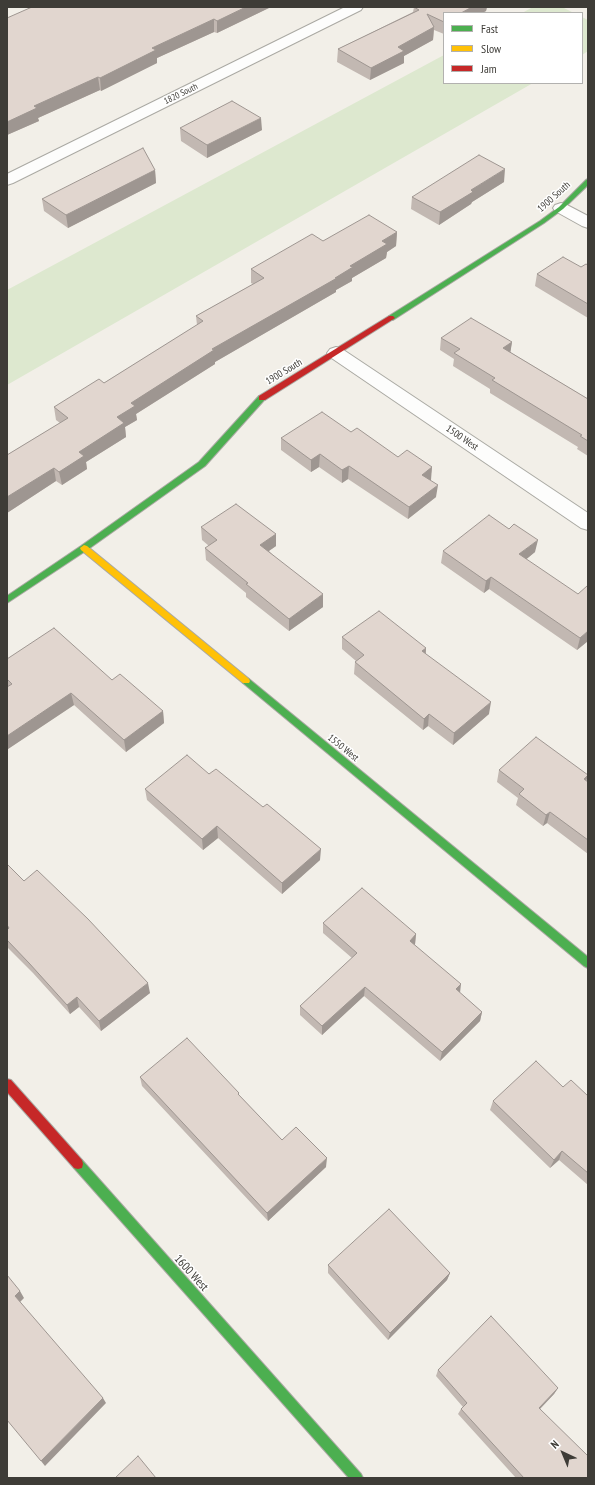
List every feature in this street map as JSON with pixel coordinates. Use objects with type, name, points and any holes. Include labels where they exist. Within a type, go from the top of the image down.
[{"type":"street","name":"1820 South","points":[[7,180],[356,7]]},
{"type":"street","name":"1900 South","points":[[7,600],[84,548],[202,464],[259,400],[336,354],[536,226],[560,208],[588,181]]},
{"type":"street","points":[[560,208],[588,223]]},
{"type":"street","name":"1500 West","points":[[336,354],[588,523]]},
{"type":"street","name":"1550 West","points":[[84,548],[588,963]]},
{"type":"street","name":"1600 West","points":[[7,1084],[356,1478]]},
{"type":"green space","points":[[533,7],[562,7],[572,12],[524,12]]},
{"type":"green space","points":[[583,18],[588,20],[588,51],[583,54]]},
{"type":"green space","points":[[443,56],[443,84],[531,84],[7,385],[7,290]]},
{"type":"building","points":[[32,7],[246,7],[217,21],[214,19],[152,48],[156,50],[100,78],[98,77],[34,106],[37,108],[7,122],[7,18]]},
{"type":"building","points":[[414,7],[472,7],[463,12],[443,12],[443,22],[427,14],[434,27],[398,47],[404,51],[371,68],[338,49],[419,10]]},
{"type":"building","points":[[232,101],[261,118],[207,145],[180,128]]},
{"type":"building","points":[[143,148],[155,170],[66,215],[42,199]]},
{"type":"building","points":[[479,155],[505,169],[471,190],[473,192],[440,212],[412,197]]},
{"type":"building","points":[[369,215],[397,232],[382,241],[387,244],[350,266],[353,267],[335,278],[337,278],[212,349],[214,350],[131,403],[135,406],[117,417],[124,423],[79,452],[84,456],[59,472],[54,468],[7,497],[7,455],[68,418],[54,407],[99,379],[104,383],[203,321],[196,316],[264,278],[251,269],[312,234],[323,241]]},
{"type":"building","points":[[563,257],[581,267],[586,264],[588,265],[588,304],[537,274]]},
{"type":"building","points":[[471,318],[512,342],[503,348],[588,399],[588,441],[580,436],[582,435],[492,380],[495,378],[454,353],[460,349],[441,338]]},
{"type":"building","points":[[322,412],[351,432],[357,428],[398,457],[407,450],[432,467],[422,475],[438,485],[409,507],[349,466],[342,470],[320,454],[311,460],[281,438]]},
{"type":"building","points":[[236,504],[276,534],[260,545],[323,594],[289,619],[205,548],[217,540],[201,527]]},
{"type":"building","points":[[489,515],[509,529],[514,524],[538,540],[519,554],[578,594],[587,586],[588,587],[588,631],[580,638],[491,577],[486,581],[443,551]]},
{"type":"building","points":[[379,611],[426,648],[422,651],[491,702],[454,733],[429,714],[424,719],[355,662],[364,655],[342,637]]},
{"type":"building","points":[[54,628],[112,680],[120,674],[163,711],[124,740],[71,693],[7,736],[7,687],[12,684],[7,679],[7,659]]},
{"type":"building","points":[[536,737],[588,775],[584,779],[588,782],[588,840],[550,812],[546,815],[519,794],[524,789],[499,770]]},
{"type":"building","points":[[187,755],[209,774],[216,769],[263,807],[267,804],[321,849],[282,883],[217,826],[202,839],[145,789]]},
{"type":"building","points":[[7,864],[24,881],[37,870],[88,919],[148,983],[99,1021],[77,997],[67,1005],[7,940],[7,930],[9,928],[7,925]]},
{"type":"building","points":[[362,888],[416,934],[410,941],[461,984],[456,989],[482,1012],[442,1052],[365,987],[322,1026],[300,1006],[357,953],[323,923]]},
{"type":"building","points":[[187,1038],[282,1140],[296,1127],[327,1158],[267,1213],[140,1077]]},
{"type":"building","points":[[536,1061],[563,1087],[571,1080],[588,1096],[588,1173],[562,1151],[554,1160],[493,1101]]},
{"type":"building","points":[[389,1209],[450,1273],[390,1333],[328,1265]]},
{"type":"building","points":[[7,1275],[20,1291],[15,1296],[103,1398],[41,1461],[7,1420]]},
{"type":"building","points":[[491,1316],[558,1388],[539,1408],[588,1456],[588,1478],[524,1478],[461,1409],[467,1403],[438,1370]]},
{"type":"building","points":[[138,1456],[156,1478],[115,1478]]},
{"type":"traffic: fast","points":[[391,318],[542,222],[561,208],[588,181]]},
{"type":"traffic: fast","points":[[7,600],[84,548],[202,464],[262,398]]},
{"type":"traffic: fast","points":[[246,681],[588,963]]},
{"type":"traffic: fast","points":[[78,1164],[357,1478]]},
{"type":"traffic: slow","points":[[84,548],[246,681]]},
{"type":"traffic: jam","points":[[262,398],[391,318]]},
{"type":"traffic: jam","points":[[7,1084],[78,1164]]}]
